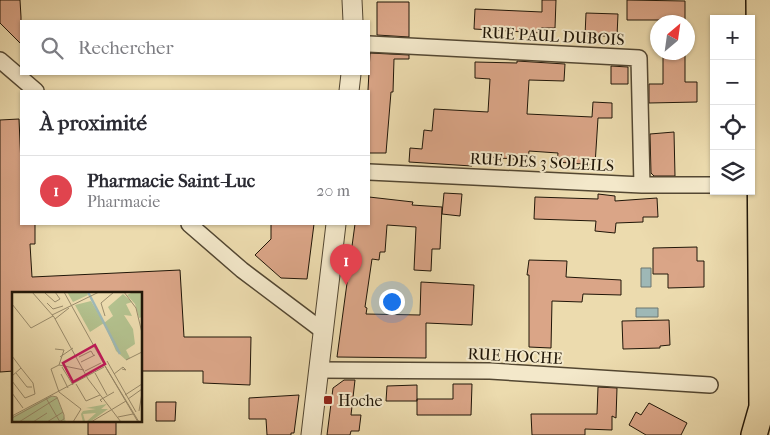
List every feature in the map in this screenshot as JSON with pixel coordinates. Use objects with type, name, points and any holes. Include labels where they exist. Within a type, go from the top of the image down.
[{"type":"highway","points":[[754,435],[762,407],[759,0]]},
{"type":"street","points":[[352,0],[353,20]]},
{"type":"street","name":"RUE PAUL DUBOIS","points":[[370,44],[639,58],[642,185]]},
{"type":"street","points":[[0,60],[35,90]]},
{"type":"street","points":[[349,90],[351,75]]},
{"type":"street","name":"RUE DES 3 SOLEILS","points":[[370,172],[642,185],[710,185]]},
{"type":"street","points":[[190,225],[242,270],[323,331]]},
{"type":"street","points":[[311,435],[336,225]]},
{"type":"street","name":"RUE HOCHE","points":[[319,370],[490,371],[710,385]]},
{"type":"water","points":[[641,268],[651,268],[651,287],[641,287]]},
{"type":"water","points":[[636,308],[658,308],[658,317],[636,317]]},
{"type":"building","points":[[0,0],[20,0],[20,43],[0,23]]},
{"type":"building","points":[[542,0],[556,0],[555,28],[541,28],[541,33],[474,29],[475,9],[542,12]]},
{"type":"building","points":[[627,0],[685,1],[685,15],[650,15],[650,20],[627,20]]},
{"type":"building","points":[[377,2],[409,2],[409,37],[377,35]]},
{"type":"building","points":[[586,13],[618,14],[617,36],[585,36]]},
{"type":"building","points":[[370,53],[409,55],[409,59],[394,59],[393,92],[391,92],[386,153],[370,153],[370,90],[368,90]]},
{"type":"building","points":[[663,60],[685,60],[685,82],[697,82],[697,102],[649,103],[649,84],[663,84]]},
{"type":"building","points":[[517,61],[565,64],[564,81],[529,80],[527,114],[592,117],[593,102],[612,103],[612,118],[598,118],[595,165],[557,162],[558,153],[529,151],[528,160],[472,156],[472,166],[409,162],[410,148],[422,149],[424,130],[432,131],[434,109],[488,112],[490,79],[475,78],[475,62],[517,63]]},
{"type":"building","points":[[611,66],[628,67],[628,84],[611,84]]},
{"type":"building","points":[[19,119],[20,225],[35,225],[35,244],[30,244],[32,277],[180,270],[184,337],[251,337],[250,385],[203,383],[203,371],[142,371],[142,292],[12,292],[12,371],[0,372],[0,120]]},
{"type":"building","points":[[674,132],[675,176],[654,176],[651,173],[650,134]]},
{"type":"building","points":[[444,193],[462,194],[460,216],[442,214]]},
{"type":"building","points":[[598,194],[615,196],[615,201],[657,198],[658,217],[643,217],[643,222],[616,223],[615,233],[595,231],[596,221],[534,219],[535,197],[598,199]]},
{"type":"building","points":[[370,197],[413,202],[412,205],[442,207],[440,249],[432,249],[431,271],[414,270],[416,227],[387,225],[385,252],[380,252],[379,260],[372,259],[365,307],[367,308],[366,314],[420,315],[421,282],[474,285],[472,325],[426,323],[426,358],[337,357],[355,225],[370,225]]},
{"type":"building","points":[[271,225],[314,225],[307,279],[281,278],[255,255],[271,239]]},
{"type":"building","points":[[697,247],[697,261],[704,261],[704,287],[668,288],[668,274],[653,274],[653,248]]},
{"type":"building","points":[[529,260],[567,261],[566,277],[621,280],[621,295],[583,294],[582,302],[552,301],[551,348],[529,347],[529,275],[527,275]]},
{"type":"building","points":[[669,320],[670,345],[660,346],[660,348],[623,349],[622,321]]},
{"type":"building","points":[[344,380],[355,380],[351,415],[361,415],[359,431],[351,431],[350,435],[327,435],[333,388]]},
{"type":"building","points":[[453,384],[472,384],[471,415],[417,415],[417,399],[453,399]]},
{"type":"building","points":[[417,385],[417,401],[386,401],[387,386]]},
{"type":"building","points":[[598,387],[617,388],[616,418],[612,416],[612,430],[585,429],[585,435],[532,435],[531,414],[597,414]]},
{"type":"building","points":[[299,395],[294,433],[291,433],[291,435],[267,435],[266,419],[249,419],[249,398]]},
{"type":"building","points":[[156,402],[176,402],[175,421],[156,421]]},
{"type":"building","points":[[649,403],[687,423],[681,435],[646,435],[629,425],[636,412],[641,415]]},
{"type":"building","points":[[88,422],[116,422],[116,435],[88,435]]},
{"type":"place","name":"Pharmacie Saint-Luc","points":[[346,285]]},
{"type":"place","name":"Hoche","points":[[328,400]]}]
